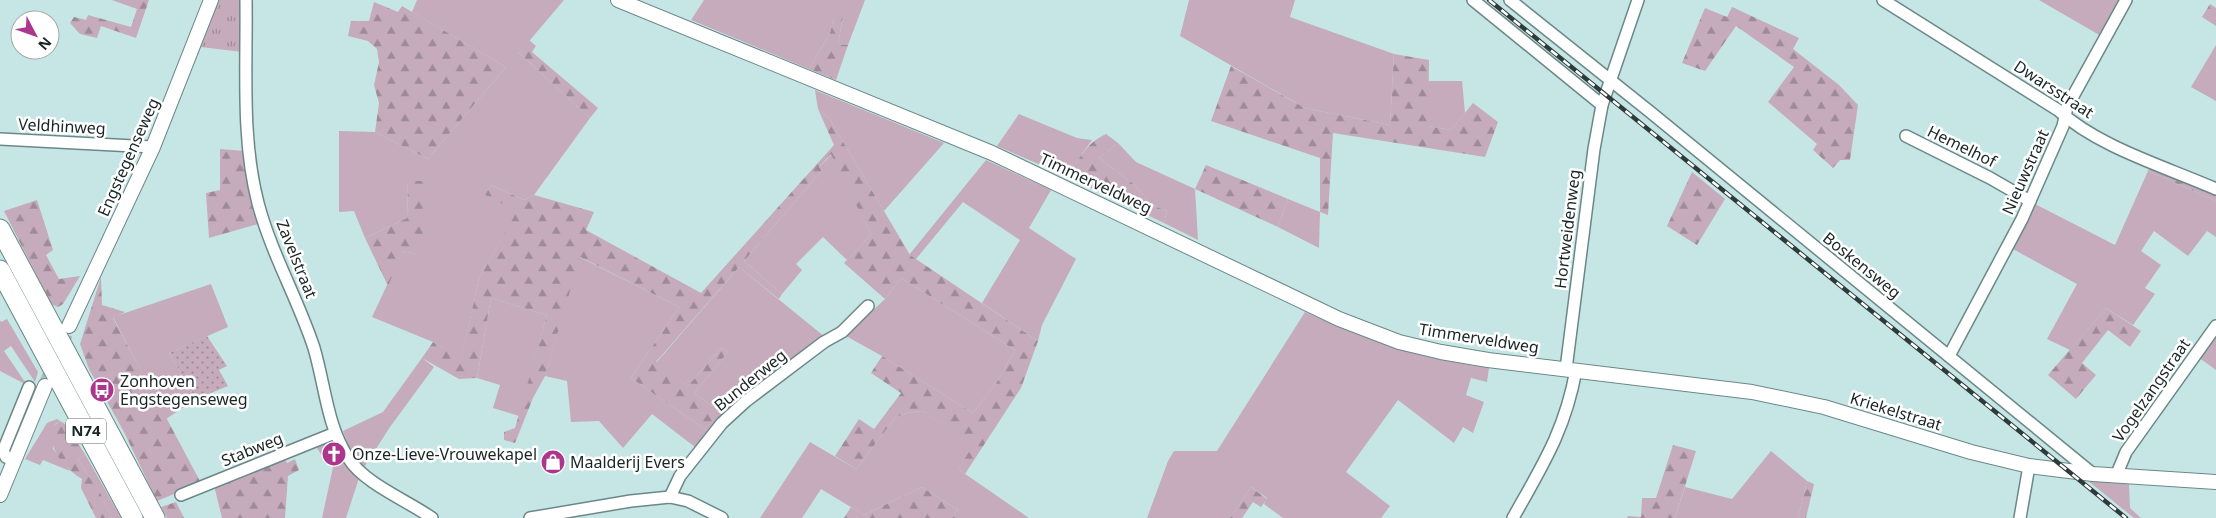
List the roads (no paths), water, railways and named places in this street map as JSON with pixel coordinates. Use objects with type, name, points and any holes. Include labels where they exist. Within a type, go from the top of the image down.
[{"type":"highway","name":"N74","points":[[0,230],[155,518]]},
{"type":"highway","name":"N74","points":[[0,270],[133,518]]},
{"type":"street","name":"Engstegenseweg","points":[[69,326],[153,147],[211,0]]},
{"type":"street","name":"Zavelstraat","points":[[246,0],[249,153],[253,181],[266,226],[305,320],[322,374],[335,433],[349,460],[369,480],[432,518]]},
{"type":"street","name":"Timmerveldweg","points":[[618,0],[992,153],[1338,319],[1375,334],[1421,348],[1456,355],[1571,370]]},
{"type":"street","points":[[1473,0],[1604,100]]},
{"type":"street","points":[[1510,0],[1612,76]]},
{"type":"street","points":[[1518,0],[1612,76]]},
{"type":"street","name":"Hortweidenweg","points":[[1513,518],[1560,430],[1571,399],[1571,370],[1594,149],[1604,100],[1638,0]]},
{"type":"street","name":"Dwarsstraat","points":[[1883,0],[2112,144],[2216,189]]},
{"type":"street","name":"Nieuwstraat","points":[[1949,356],[1976,308],[2030,201],[2063,126],[2064,115],[2104,37],[2126,0]]},
{"type":"street","name":"Boskensweg","points":[[1612,76],[2092,474]]},
{"type":"street","name":"Hemelhof","points":[[1906,136],[1990,178],[2030,201]]},
{"type":"street","name":"Veldhinweg","points":[[0,139],[153,147]]},
{"type":"street","name":"Bunderweg","points":[[670,497],[680,476],[722,423],[753,395],[824,342],[846,329],[868,306]]},
{"type":"street","name":"Vogelzangstraat","points":[[2116,476],[2126,452],[2216,326]]},
{"type":"street","name":"Kriekelstraat","points":[[1571,370],[1743,391],[1824,407],[1970,452],[2029,466],[2092,474],[2216,482]]},
{"type":"street","points":[[0,495],[45,386]]},
{"type":"street","points":[[14,461],[6,457],[4,451],[29,387]]},
{"type":"street","name":"Stabweg","points":[[181,495],[335,433]]},
{"type":"street","points":[[2020,518],[2029,466]]},
{"type":"street","points":[[530,518],[631,501],[670,497],[688,501],[722,518]]},
{"type":"street","name":"Zavelstraat","points":[[400,498],[416,518]]},
{"type":"tunnel","points":[[45,386],[69,326]]},
{"type":"railway","points":[[1489,0],[2126,518]]},
{"type":"place","name":"Zonhoven Engstegenseweg","points":[[102,390]]},
{"type":"place","name":"Onze-Lieve-Vrouwekapel","points":[[334,454]]},
{"type":"place","name":"Maalderij Evers","points":[[553,462]]}]
